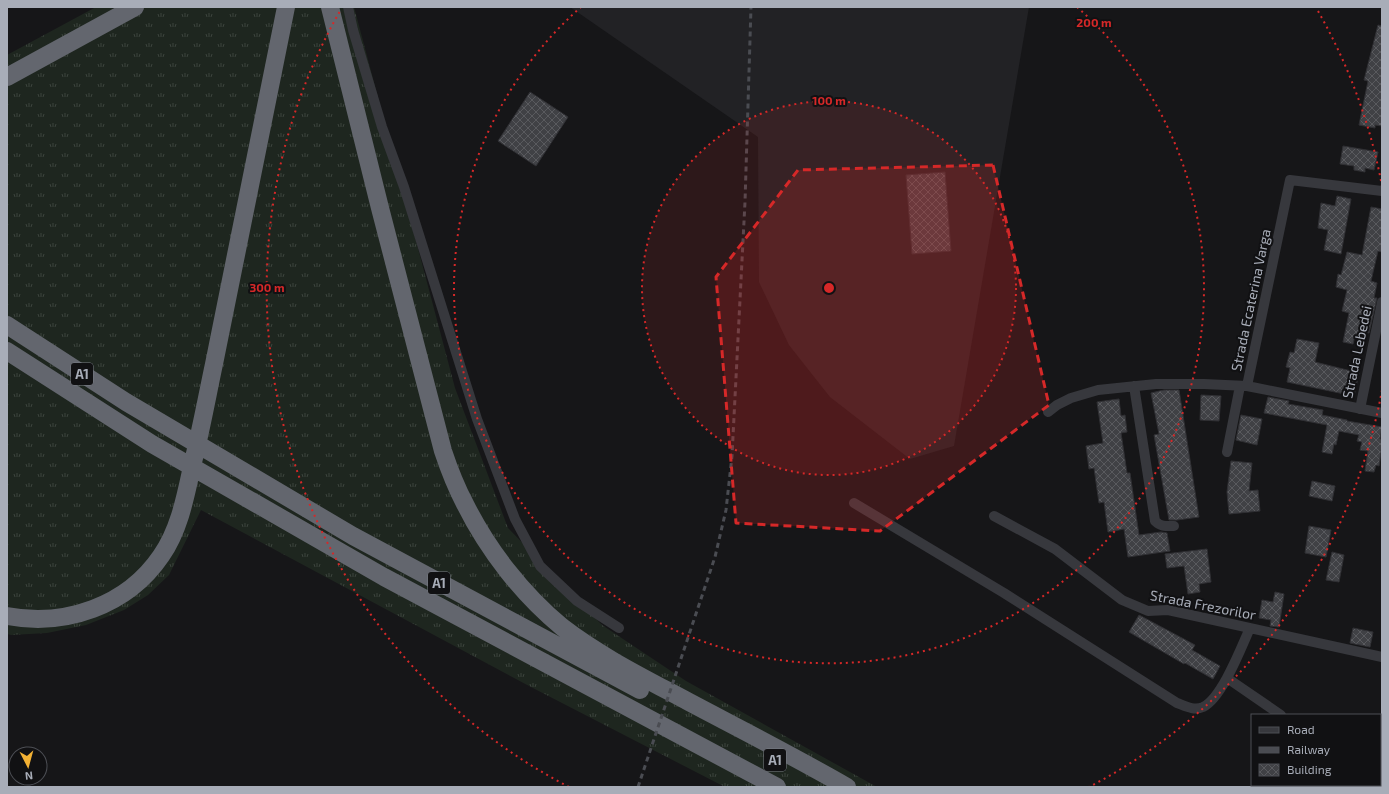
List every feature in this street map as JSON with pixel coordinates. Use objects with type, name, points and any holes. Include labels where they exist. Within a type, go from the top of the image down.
[{"type":"highway","points":[[7,77],[135,7]]},
{"type":"highway","points":[[7,616],[30,619],[62,618],[91,610],[113,600],[133,587],[148,573],[162,555],[176,527],[184,502],[201,429],[286,7]]},
{"type":"highway","points":[[330,7],[430,406],[443,451],[462,498],[483,537],[519,584],[541,608],[562,626],[633,679],[727,728],[847,787]]},
{"type":"highway","name":"A1","points":[[7,325],[158,422],[352,536],[633,679]]},
{"type":"highway","name":"A1","points":[[7,351],[151,450],[243,504],[384,577],[618,708],[711,758],[777,787]]},
{"type":"highway","points":[[7,364],[151,450]]},
{"type":"highway","name":"A1","points":[[727,728],[826,787]]},
{"type":"highway","points":[[711,758],[755,787]]},
{"type":"street","points":[[348,7],[353,30],[382,127],[404,187],[477,419],[515,519],[540,566],[577,601],[619,628]]},
{"type":"street","name":"Strada Ecaterina Varga","points":[[1382,190],[1290,180],[1244,386],[1382,413]]},
{"type":"street","name":"Strada Lebedei","points":[[1360,409],[1382,302]]},
{"type":"street","points":[[1048,412],[1057,404],[1098,390],[1163,384],[1244,386],[1227,452]]},
{"type":"street","points":[[1134,386],[1155,521],[1159,525],[1174,526]]},
{"type":"street","points":[[854,503],[1004,593],[1176,703],[1190,708],[1202,707],[1211,702],[1227,678],[1250,628]]},
{"type":"street","name":"Strada Frezorilor","points":[[994,516],[1055,549],[1122,600],[1148,611],[1168,610],[1382,657]]},
{"type":"street","points":[[1227,678],[1280,714]]},
{"type":"highlighted area","points":[[993,165],[1049,405],[880,531],[736,523],[716,277],[798,170]]},
{"type":"shaded area","points":[[570,7],[1029,7],[954,446],[910,459],[830,397],[789,345],[759,282],[758,137]]},
{"type":"green space","points":[[96,7],[354,7],[455,388],[508,528],[602,625],[686,681],[877,787],[725,787],[531,687],[201,510],[169,575],[148,595],[124,610],[86,625],[47,633],[7,634],[7,55]]},
{"type":"building","points":[[1378,25],[1382,26],[1382,126],[1375,125],[1375,128],[1359,125],[1368,81],[1364,80]]},
{"type":"building","points":[[530,92],[568,117],[536,166],[498,141]]},
{"type":"building","points":[[1343,146],[1378,152],[1374,170],[1365,168],[1365,172],[1354,170],[1354,166],[1340,164]]},
{"type":"building","points":[[945,172],[951,251],[912,254],[906,175]]},
{"type":"building","points":[[1337,196],[1351,199],[1341,254],[1324,250],[1328,230],[1318,228],[1321,203],[1335,206]]},
{"type":"building","points":[[1371,207],[1382,209],[1382,252],[1378,251],[1371,281],[1377,283],[1374,298],[1377,298],[1369,333],[1361,331],[1360,336],[1355,335],[1353,344],[1343,342],[1349,313],[1342,311],[1347,290],[1336,287],[1338,274],[1341,275],[1347,252],[1362,255]]},
{"type":"building","points":[[1297,339],[1319,343],[1315,362],[1359,373],[1354,396],[1287,382],[1290,368],[1286,367],[1290,352],[1294,353]]},
{"type":"building","points":[[1164,390],[1179,390],[1199,517],[1169,520],[1154,435],[1159,434],[1151,393]]},
{"type":"building","points":[[1201,395],[1221,396],[1219,421],[1200,420]]},
{"type":"building","points":[[1268,397],[1289,401],[1288,404],[1323,410],[1322,415],[1382,427],[1380,439],[1382,439],[1382,445],[1379,466],[1376,465],[1374,472],[1365,471],[1368,451],[1360,450],[1362,442],[1357,441],[1359,435],[1339,431],[1336,445],[1334,444],[1332,454],[1322,452],[1327,425],[1264,413]]},
{"type":"building","points":[[1119,399],[1121,416],[1125,415],[1127,432],[1121,433],[1127,473],[1130,473],[1139,535],[1161,532],[1167,533],[1170,551],[1128,557],[1124,529],[1108,532],[1104,502],[1099,503],[1094,468],[1089,469],[1086,446],[1103,443],[1097,402]]},
{"type":"building","points":[[1241,415],[1262,419],[1257,445],[1236,440]]},
{"type":"building","points":[[1231,461],[1252,463],[1249,491],[1258,490],[1260,511],[1229,514],[1227,492]]},
{"type":"building","points":[[1312,481],[1335,486],[1332,501],[1309,496]]},
{"type":"building","points":[[1309,526],[1331,530],[1326,557],[1305,553]]},
{"type":"building","points":[[1207,549],[1211,582],[1199,584],[1200,592],[1188,594],[1184,566],[1167,568],[1165,554]]},
{"type":"building","points":[[1332,552],[1344,555],[1339,582],[1326,580]]},
{"type":"building","points":[[1275,592],[1284,594],[1279,627],[1270,626],[1271,620],[1259,618],[1262,600],[1273,602]]},
{"type":"building","points":[[1139,615],[1195,645],[1192,650],[1220,666],[1213,679],[1129,632]]},
{"type":"building","points":[[1353,628],[1373,632],[1370,647],[1350,643]]},
{"type":"railway","points":[[638,787],[715,557],[726,510],[732,456],[745,202],[751,7]]}]
